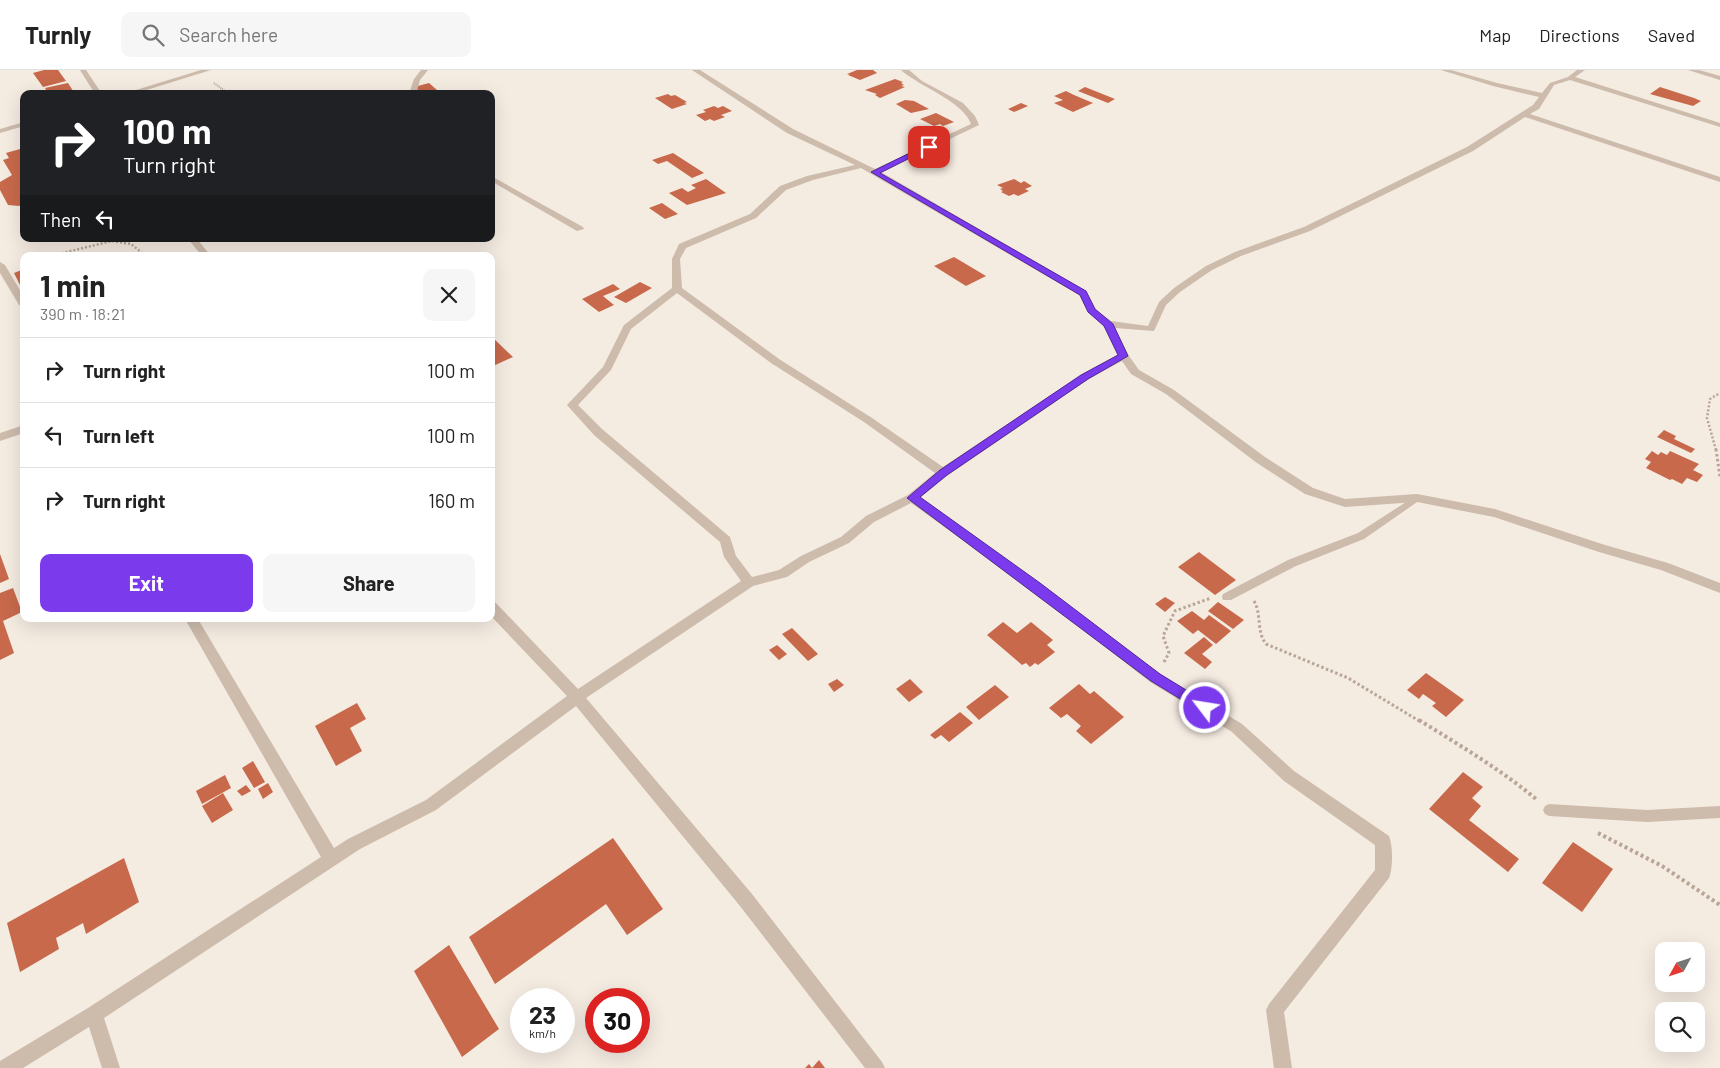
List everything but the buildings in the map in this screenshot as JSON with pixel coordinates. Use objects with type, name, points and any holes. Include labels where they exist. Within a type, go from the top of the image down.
[{"type":"street","points":[[83,70],[96,90]]},
{"type":"street","points":[[140,90],[208,70]]},
{"type":"street","points":[[413,90],[417,79],[425,70]]},
{"type":"street","points":[[695,70],[790,132],[875,172],[1083,293],[1091,310],[1108,324],[1124,356],[1135,372],[1170,392],[1260,460],[1309,491],[1346,503],[1418,498],[1495,513],[1604,549],[1664,566],[1720,588]]},
{"type":"street","points":[[875,172],[974,125],[974,119],[964,107],[918,81],[904,70]]},
{"type":"street","points":[[1444,70],[1495,85],[1544,96]]},
{"type":"street","points":[[1108,324],[1151,329],[1162,304],[1177,290],[1209,268],[1238,254],[1307,230],[1470,149],[1536,107],[1552,84],[1570,78],[1582,70]]},
{"type":"street","points":[[1692,70],[1720,78]]},
{"type":"street","points":[[1570,78],[1720,125]]},
{"type":"street","points":[[1525,115],[1720,180]]},
{"type":"street","points":[[0,131],[20,125]]},
{"type":"street","points":[[677,289],[676,259],[682,246],[753,216],[783,188],[810,178],[861,166]]},
{"type":"street","points":[[495,180],[580,229]]},
{"type":"street","points":[[195,242],[203,252]]},
{"type":"street","points":[[0,265],[20,298]]},
{"type":"street","points":[[677,289],[775,361],[868,420],[943,473]]},
{"type":"street","points":[[677,289],[627,327],[607,368],[572,405],[598,432],[726,540],[730,557],[749,582]]},
{"type":"street","points":[[6,1068],[94,1014],[354,844],[430,806],[577,697],[749,582],[783,574],[805,559],[845,540],[870,519],[912,498],[943,473],[1085,377],[1124,356]]},
{"type":"street","points":[[0,437],[20,430]]},
{"type":"street","points":[[912,498],[1036,587],[1156,678],[1238,728],[1289,776],[1384,841],[1384,873],[1275,1010],[1283,1068]]},
{"type":"street","points":[[495,612],[577,697],[746,900],[876,1068]]},
{"type":"street","points":[[193,622],[331,859]]},
{"type":"street","points":[[94,1014],[111,1068]]},
{"type":"street","points":[[0,1064],[1,1068]]},
{"type":"lane","points":[[1227,597],[1292,563],[1361,536],[1418,498]]},
{"type":"lane","points":[[1549,810],[1647,816],[1720,812]]},
{"type":"path","points":[[67,252],[108,242]]},
{"type":"path","points":[[118,242],[131,244],[141,252]]},
{"type":"path","points":[[1720,393],[1710,399],[1707,418],[1716,448],[1720,476]]},
{"type":"path","points":[[1156,678],[1169,652],[1163,636],[1175,611],[1218,596],[1250,599],[1256,604],[1258,626],[1262,640],[1266,644],[1348,678],[1422,721],[1519,785],[1549,810]]},
{"type":"path","points":[[1593,830],[1662,866],[1720,905]]},
{"type":"route","points":[[929,147],[875,172],[1083,293],[1091,310],[1108,324],[1124,356],[1085,377],[943,473],[912,498],[1036,587],[1156,678],[1205,708]]}]
